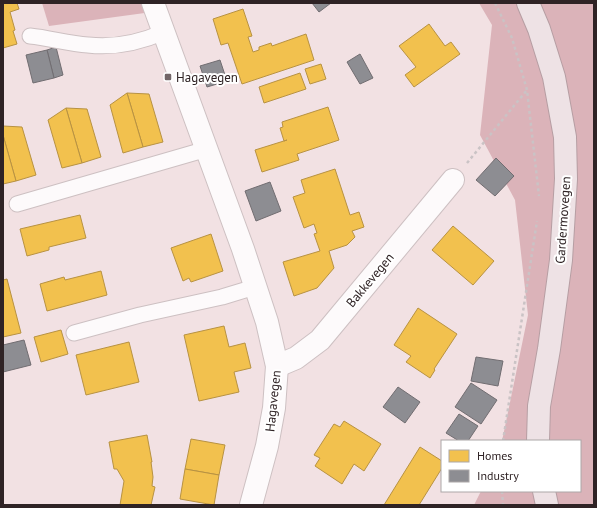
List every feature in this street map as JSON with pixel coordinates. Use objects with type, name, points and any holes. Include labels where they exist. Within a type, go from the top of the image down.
[{"type":"main road","name":"Gardermovegen","points":[[528,3],[539,29],[554,77],[564,137],[566,179],[561,260],[549,349],[539,406],[538,440]]},
{"type":"main road","points":[[544,492],[548,505]]},
{"type":"street","name":"Hagavegen","points":[[154,3],[255,286],[267,322],[277,366],[274,408],[267,446],[251,505]]},
{"type":"street","name":"Bakkevegen","points":[[277,366],[296,358],[320,340],[453,180]]},
{"type":"lane","points":[[30,36],[89,45],[114,45],[150,38],[164,32]]},
{"type":"lane","points":[[17,204],[207,150]]},
{"type":"lane","points":[[74,333],[140,315],[222,297],[255,286]]},
{"type":"path","points":[[495,3],[512,38],[527,90],[540,203]]},
{"type":"path","points":[[453,180],[527,90]]},
{"type":"path","points":[[503,440],[538,219]]},
{"type":"path","points":[[502,492],[503,505]]},
{"type":"shaded area","points":[[42,3],[152,3],[152,12],[49,26]]},
{"type":"shaded area","points":[[479,3],[594,3],[594,505],[474,505],[480,492],[581,492],[581,440],[502,440],[528,315],[515,200],[480,135],[492,25]]},
{"type":"building: Homes","points":[[3,3],[17,3],[19,9],[10,12],[17,44],[3,48]]},
{"type":"building: Homes","points":[[243,9],[252,36],[248,37],[253,52],[259,50],[259,47],[271,43],[272,46],[306,34],[314,60],[242,84],[228,43],[221,45],[213,19]]},
{"type":"building: Homes","points":[[429,24],[445,46],[451,42],[460,54],[414,87],[405,75],[416,67],[399,46]]},
{"type":"building: Homes","points":[[321,64],[326,79],[310,84],[305,69]]},
{"type":"building: Homes","points":[[300,73],[306,89],[264,103],[259,87]]},
{"type":"building: Homes","points":[[127,93],[149,94],[163,142],[143,147]]},
{"type":"building: Homes","points":[[127,93],[143,147],[123,153],[110,105]]},
{"type":"building: Homes","points":[[328,107],[339,140],[297,154],[299,160],[262,172],[255,150],[284,141],[280,128],[283,127],[282,122]]},
{"type":"building: Homes","points":[[66,108],[87,109],[101,157],[82,163]]},
{"type":"building: Homes","points":[[66,108],[82,163],[62,168],[48,120]]},
{"type":"building: Homes","points":[[3,126],[22,127],[36,175],[16,181],[3,135]]},
{"type":"building: Homes","points":[[3,135],[16,181],[3,184]]},
{"type":"building: Homes","points":[[335,169],[350,215],[359,212],[364,227],[352,231],[355,237],[347,245],[329,251],[334,268],[317,288],[294,296],[283,262],[320,251],[314,234],[317,233],[314,224],[304,228],[293,197],[305,193],[301,180]]},
{"type":"building: Homes","points":[[80,215],[86,238],[49,247],[49,250],[27,256],[20,229]]},
{"type":"building: Homes","points":[[453,226],[494,261],[473,285],[432,250]]},
{"type":"building: Homes","points":[[211,234],[223,271],[191,282],[189,278],[183,281],[171,248]]},
{"type":"building: Homes","points":[[101,271],[107,295],[47,311],[40,284],[64,277],[65,280]]},
{"type":"building: Homes","points":[[7,279],[21,333],[3,337],[3,280]]},
{"type":"building: Homes","points":[[418,308],[457,334],[434,369],[435,370],[430,378],[406,362],[411,356],[394,345]]},
{"type":"building: Homes","points":[[224,326],[229,347],[245,343],[251,368],[234,372],[239,392],[199,401],[184,335]]},
{"type":"building: Homes","points":[[61,330],[68,354],[41,362],[34,337]]},
{"type":"building: Homes","points":[[129,342],[139,382],[86,395],[76,355]]},
{"type":"building: Homes","points":[[344,421],[381,444],[364,471],[354,464],[342,484],[315,466],[320,458],[314,455],[334,424],[340,427]]},
{"type":"building: Homes","points":[[147,435],[152,462],[152,486],[155,487],[151,505],[120,505],[124,481],[117,469],[114,469],[109,442]]},
{"type":"building: Homes","points":[[191,439],[225,445],[219,475],[185,469]]},
{"type":"building: Homes","points":[[420,447],[441,460],[441,470],[419,505],[384,505]]},
{"type":"building: Homes","points":[[185,469],[219,475],[214,505],[180,499]]},
{"type":"building: Industry","points":[[312,3],[331,3],[319,12]]},
{"type":"building: Industry","points":[[56,47],[63,75],[54,78],[47,50]]},
{"type":"building: Industry","points":[[47,50],[54,78],[33,83],[26,55]]},
{"type":"building: Industry","points":[[360,54],[373,78],[360,84],[347,62]]},
{"type":"building: Industry","points":[[220,60],[227,81],[207,87],[200,66]]},
{"type":"building: Industry","points":[[496,158],[514,176],[495,196],[476,180]]},
{"type":"building: Industry","points":[[270,182],[281,211],[256,221],[245,191]]},
{"type":"building: Industry","points":[[24,340],[31,365],[3,372],[3,345]]},
{"type":"building: Industry","points":[[476,357],[503,361],[498,386],[471,381]]},
{"type":"building: Industry","points":[[471,383],[497,400],[481,424],[455,407]]},
{"type":"building: Industry","points":[[398,387],[420,402],[405,423],[383,407]]},
{"type":"building: Industry","points":[[459,414],[478,426],[469,440],[457,440],[446,433]]},
{"type":"place","name":"Hagavegen","points":[[168,77]]}]
